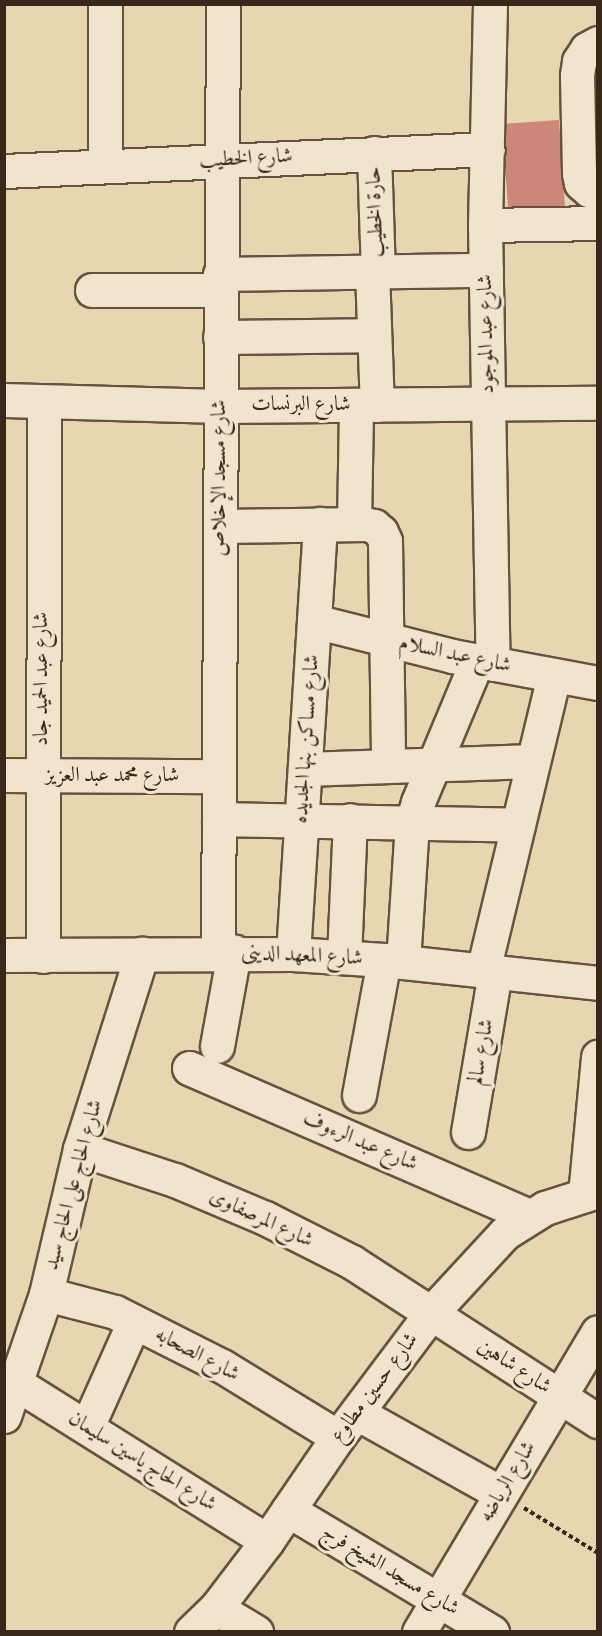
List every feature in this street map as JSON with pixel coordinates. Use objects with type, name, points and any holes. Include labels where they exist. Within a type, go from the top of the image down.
[{"type":"street","points":[[105,4],[105,166]]},
{"type":"street","name":"شارع مسجد الإخلاص","points":[[217,1046],[226,952],[219,819],[223,4]]},
{"type":"street","name":"شارع عبد الموجود","points":[[485,662],[488,404],[485,225],[490,4]]},
{"type":"street","points":[[597,43],[588,49],[579,61],[577,76],[579,173],[581,183],[589,190],[597,190]]},
{"type":"street","name":"شارع الخطيب","points":[[4,171],[487,149]]},
{"type":"street","name":"حارة الخطيب","points":[[354,524],[374,335],[374,153]]},
{"type":"street","points":[[485,225],[597,223]]},
{"type":"street","points":[[92,290],[375,271],[486,270]]},
{"type":"street","points":[[220,337],[374,335]]},
{"type":"street","name":"شارع البرنسات","points":[[4,400],[220,406],[597,403]]},
{"type":"street","name":"شارع عبد الحميد جاد","points":[[43,956],[44,402]]},
{"type":"street","name":"شارع مساكن بنها الجديده","points":[[293,954],[320,524]]},
{"type":"street","points":[[220,526],[354,524],[374,526],[381,532],[385,541],[384,640],[388,764]]},
{"type":"street","name":"شارع عبد السلام","points":[[314,621],[384,640],[597,683]]},
{"type":"street","points":[[359,1095],[393,961],[412,822],[417,802],[485,662]]},
{"type":"street","name":"شارع سالم","points":[[468,1132],[489,972],[518,825],[554,676]]},
{"type":"street","points":[[304,769],[533,760]]},
{"type":"street","name":"شارع محمد عبد العزيز","points":[[4,775],[219,776]]},
{"type":"street","points":[[219,819],[518,825]]},
{"type":"street","points":[[344,957],[350,820]]},
{"type":"street","name":"شارع المعهد الدينى","points":[[4,955],[226,952],[293,954],[393,961],[597,984]]},
{"type":"street","name":"شارع الحاج على الحاج سيد","points":[[4,1416],[17,1384],[46,1294],[80,1149],[142,954]]},
{"type":"street","points":[[591,1193],[597,1057]]},
{"type":"street","name":"شارع عبد الرءوف","points":[[189,1068],[530,1216]]},
{"type":"street","name":"شارع المرصفاوى","points":[[80,1149],[175,1180],[265,1218],[352,1262],[432,1312]]},
{"type":"street","name":"شارع حسين مطاوع","points":[[191,1632],[216,1608],[267,1541],[348,1425],[432,1312],[505,1233],[530,1216],[591,1193]]},
{"type":"street","name":"شارع الصحابه","points":[[46,1294],[115,1312],[222,1366],[500,1493]]},
{"type":"street","name":"شارع شاهين","points":[[432,1312],[597,1421]]},
{"type":"street","points":[[87,1427],[134,1322]]},
{"type":"street","name":"شارع الرياضه","points":[[419,1632],[500,1493],[561,1398],[597,1332]]},
{"type":"street","name":"شارع الحاج ياسين سليمان","points":[[17,1384],[267,1541]]},
{"type":"street","name":"شارع مسجد الشيخ فرج","points":[[288,1510],[492,1632]]},
{"type":"street","points":[[216,1608],[256,1632]]},
{"type":"path","points":[[500,1493],[597,1553]]},
{"type":"building","points":[[559,120],[565,209],[508,213],[502,124]]}]
